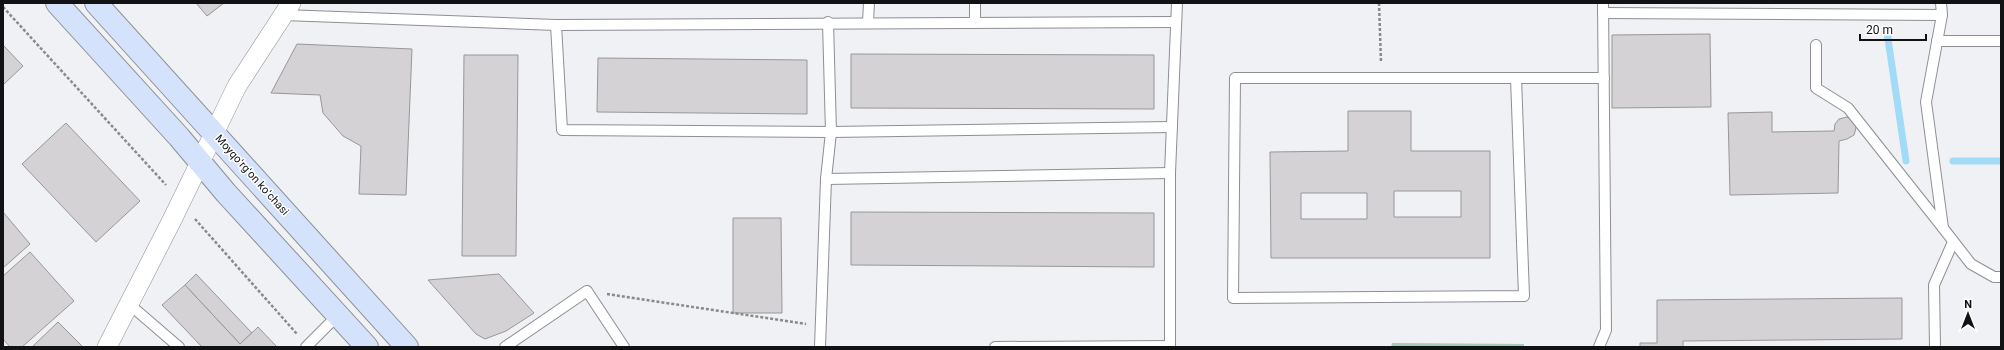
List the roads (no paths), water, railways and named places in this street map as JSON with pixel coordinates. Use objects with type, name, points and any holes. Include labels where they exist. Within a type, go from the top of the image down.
[{"type":"main road","points":[[57,3],[200,161],[226,193],[367,347]]},
{"type":"main road","name":"Moyqoʻrgʻon koʻchasi","points":[[96,3],[407,347]]},
{"type":"street","points":[[107,347],[237,86],[287,9]]},
{"type":"lane","points":[[868,22],[869,3]]},
{"type":"lane","points":[[975,3],[975,22]]},
{"type":"lane","points":[[995,347],[1170,346],[1170,173],[1175,22],[1177,3]]},
{"type":"lane","points":[[1941,3],[1942,15],[1926,102],[1942,228]]},
{"type":"lane","points":[[1598,347],[1606,330],[1603,8],[1942,15]]},
{"type":"lane","points":[[287,9],[556,25],[828,22],[1175,22]]},
{"type":"lane","points":[[820,347],[826,179],[832,132],[828,22]]},
{"type":"lane","points":[[556,25],[562,130],[832,132],[1172,127]]},
{"type":"lane","points":[[1937,41],[2001,41]]},
{"type":"lane","points":[[1816,45],[1816,88],[1848,108],[1970,264],[1994,277],[2001,277]]},
{"type":"lane","points":[[1516,78],[1524,296],[1233,298],[1235,78],[1516,78],[1604,78]]},
{"type":"lane","points":[[826,179],[1170,173]]},
{"type":"lane","points":[[1936,347],[1934,285],[1954,242]]},
{"type":"lane","points":[[505,347],[587,290],[624,347]]},
{"type":"lane","points":[[129,304],[179,347]]},
{"type":"lane","points":[[307,346],[338,315]]},
{"type":"waterway","points":[[1887,32],[1906,161]]},
{"type":"waterway","points":[[1953,161],[2001,161]]}]
